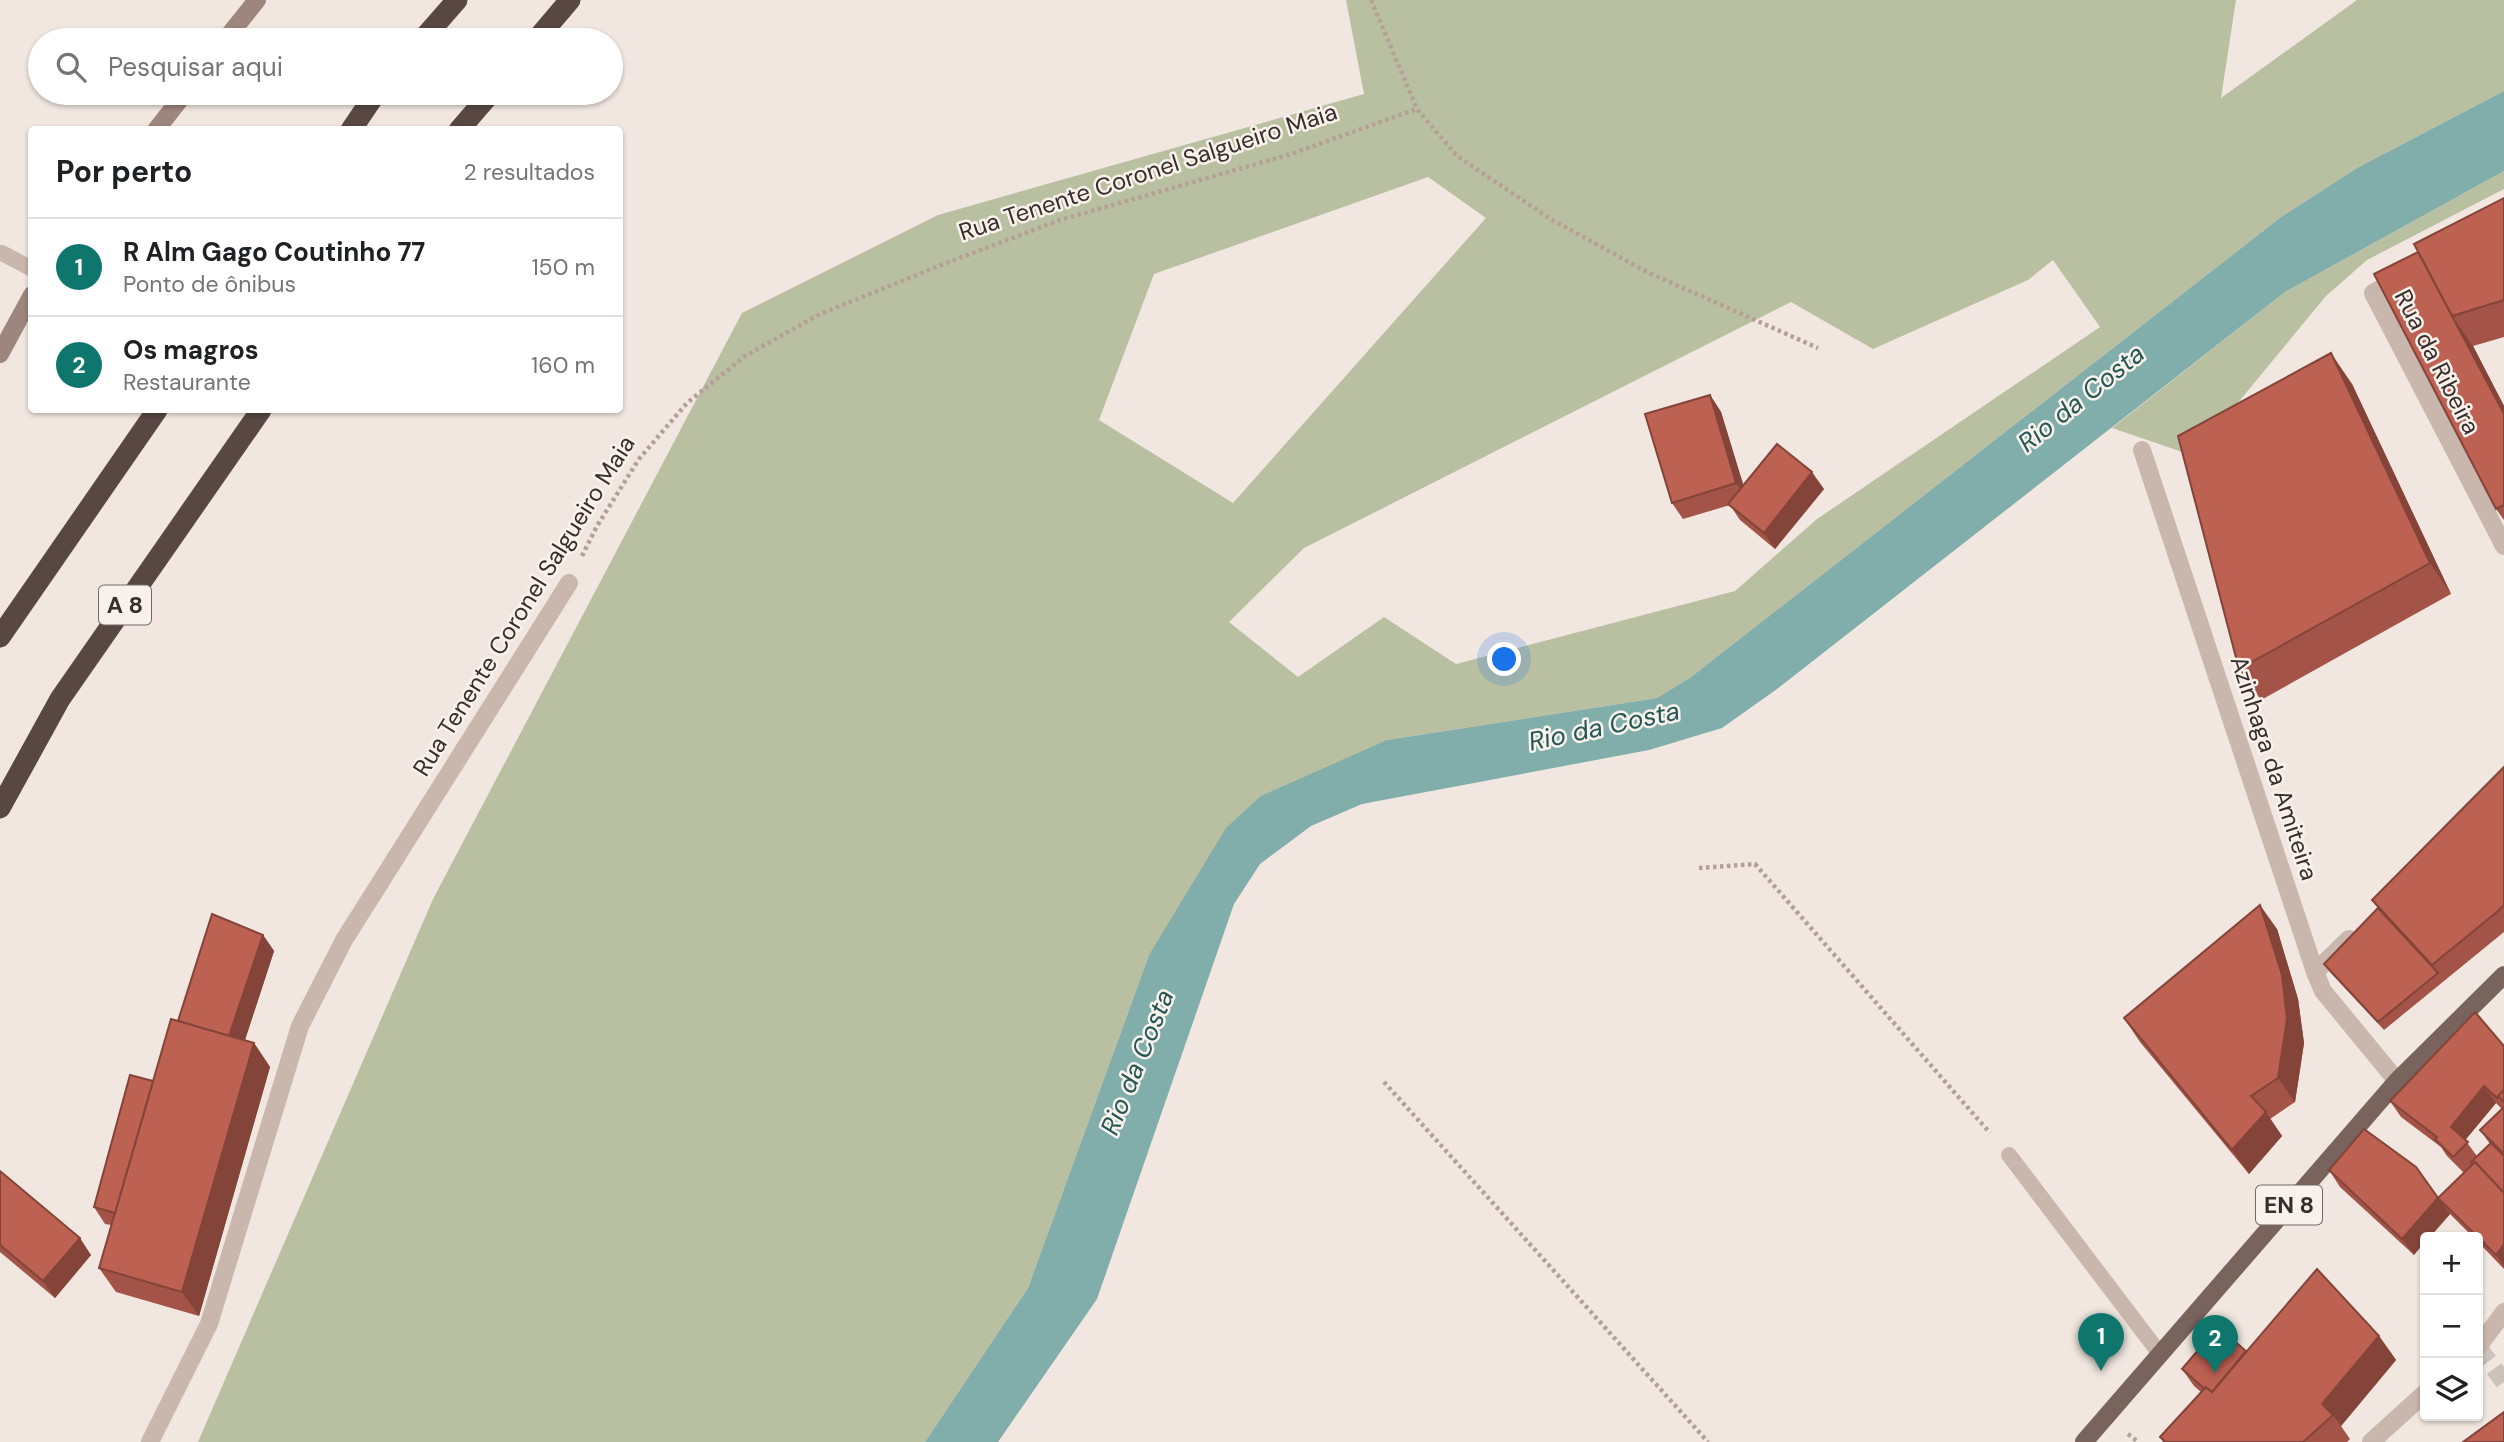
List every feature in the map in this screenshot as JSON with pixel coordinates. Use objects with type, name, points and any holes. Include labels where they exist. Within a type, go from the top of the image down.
[{"type":"highway","points":[[432,28],[457,0]]},
{"type":"highway","points":[[546,28],[570,0]]},
{"type":"highway","points":[[354,126],[368,105]]},
{"type":"highway","points":[[462,126],[481,105]]},
{"type":"highway","points":[[0,637],[155,413]]},
{"type":"highway","name":"A 8","points":[[0,808],[60,699],[259,413]]},
{"type":"main road","name":"EN 8","points":[[2084,1442],[2397,1081],[2504,975]]},
{"type":"street","points":[[235,28],[257,0]]},
{"type":"street","points":[[159,126],[175,105]]},
{"type":"street","name":"Rua da Ribeira","points":[[2421,268],[2373,293],[2504,546]]},
{"type":"street","points":[[0,354],[28,302]]},
{"type":"street","name":"Azinhaga da Amiteira","points":[[2143,450],[2315,972],[2323,990],[2397,1081]]},
{"type":"street","name":"Rua Tenente Coronel Salgueiro Maia","points":[[150,1442],[209,1324],[300,1026],[344,940],[569,583]]},
{"type":"street","points":[[2315,972],[2362,925]]},
{"type":"street","points":[[2483,1340],[2504,1312]]},
{"type":"street","points":[[2371,1442],[2420,1398]]},
{"type":"lane","points":[[2,253],[28,267]]},
{"type":"lane","points":[[2009,1155],[2160,1354]]},
{"type":"path","points":[[1371,0],[1417,109],[1457,156],[1549,218],[1645,271],[1818,348]]},
{"type":"path","name":"Rua Tenente Coronel Salgueiro Maia","points":[[569,583],[597,526],[639,459],[687,403],[745,356],[809,320],[1060,220],[1288,155],[1417,109]]},
{"type":"path","points":[[1699,868],[1755,864],[2009,1155]]},
{"type":"path","points":[[1384,1082],[1708,1442]]},
{"type":"green space","points":[[1346,0],[2236,0],[2221,98],[2357,0],[2504,0],[2504,91],[2357,168],[2281,217],[1691,677],[1657,698],[1387,740],[1149,955],[1028,1288],[925,1442],[198,1442],[433,899],[742,313],[938,215],[1364,94]],"holes":[[[1428,177],[1486,218],[1233,503],[1099,420],[1154,274]],[[2053,260],[2100,327],[1817,519],[1735,591],[1456,664],[1384,617],[1298,677],[1229,622],[1304,548],[1791,302],[1873,349],[2028,280]]]},
{"type":"green space","points":[[2504,171],[2504,189],[2367,260],[2326,296],[2194,456],[2112,428],[2285,292]]},
{"type":"water","name":"Rio da Costa","points":[[2504,91],[2504,171],[2285,292],[1777,689],[1722,728],[1649,750],[1362,804],[1311,826],[1260,864],[1234,904],[1097,1299],[998,1442],[925,1442],[1028,1288],[1149,955],[1226,828],[1261,796],[1387,740],[1657,698],[1691,677],[2281,217],[2357,168]]},
{"type":"building","points":[[2504,198],[2504,300],[2452,316],[2414,244]]},
{"type":"building","points":[[2418,252],[2504,414],[2504,505],[2496,509],[2374,274]]},
{"type":"building","points":[[2331,353],[2430,563],[2239,669],[2178,436]]},
{"type":"building","points":[[1710,395],[1736,483],[1672,503],[1645,414]]},
{"type":"building","points":[[1777,444],[1812,472],[1764,533],[1728,504]]},
{"type":"building","points":[[2504,767],[2504,905],[2432,965],[2372,900]]},
{"type":"building","points":[[2260,905],[2282,975],[2287,1019],[2278,1078],[2251,1096],[2266,1112],[2232,1150],[2124,1018]]},
{"type":"building","points":[[2378,908],[2438,973],[2378,1022],[2324,964]]},
{"type":"building","points":[[212,914],[263,935],[229,1036],[178,1021]]},
{"type":"building","points":[[2475,1012],[2504,1046],[2504,1090],[2497,1098],[2484,1086],[2451,1127],[2468,1142],[2453,1157],[2435,1139],[2437,1137],[2390,1101]]},
{"type":"building","points":[[171,1019],[254,1043],[182,1292],[99,1268]]},
{"type":"building","points":[[130,1075],[153,1081],[115,1213],[94,1207]]},
{"type":"building","points":[[2504,1090],[2504,1102],[2498,1096]]},
{"type":"building","points":[[2504,1107],[2504,1154],[2480,1130]]},
{"type":"building","points":[[2364,1129],[2416,1167],[2438,1198],[2402,1239],[2329,1170]]},
{"type":"building","points":[[2491,1143],[2504,1156],[2504,1193],[2475,1162],[2471,1162]]},
{"type":"building","points":[[2475,1162],[2504,1193],[2504,1244],[2496,1255],[2483,1242],[2483,1232],[2473,1232],[2438,1198]]},
{"type":"building","points":[[0,1171],[80,1238],[43,1281],[0,1245]]},
{"type":"building","points":[[2317,1269],[2379,1336],[2322,1404],[2333,1415],[2303,1442],[2166,1442],[2160,1437],[2206,1387],[2212,1392]]},
{"type":"building","points":[[2218,1327],[2246,1351],[2212,1392],[2182,1369]]},
{"type":"building","points":[[2504,1412],[2504,1442],[2463,1442]]},
{"type":"tunnel","points":[[2483,1354],[2504,1382]]},
{"type":"place","name":"R Alm Gago Coutinho 77","points":[[2101,1371]]},
{"type":"place","name":"Os magros","points":[[2215,1373]]}]
